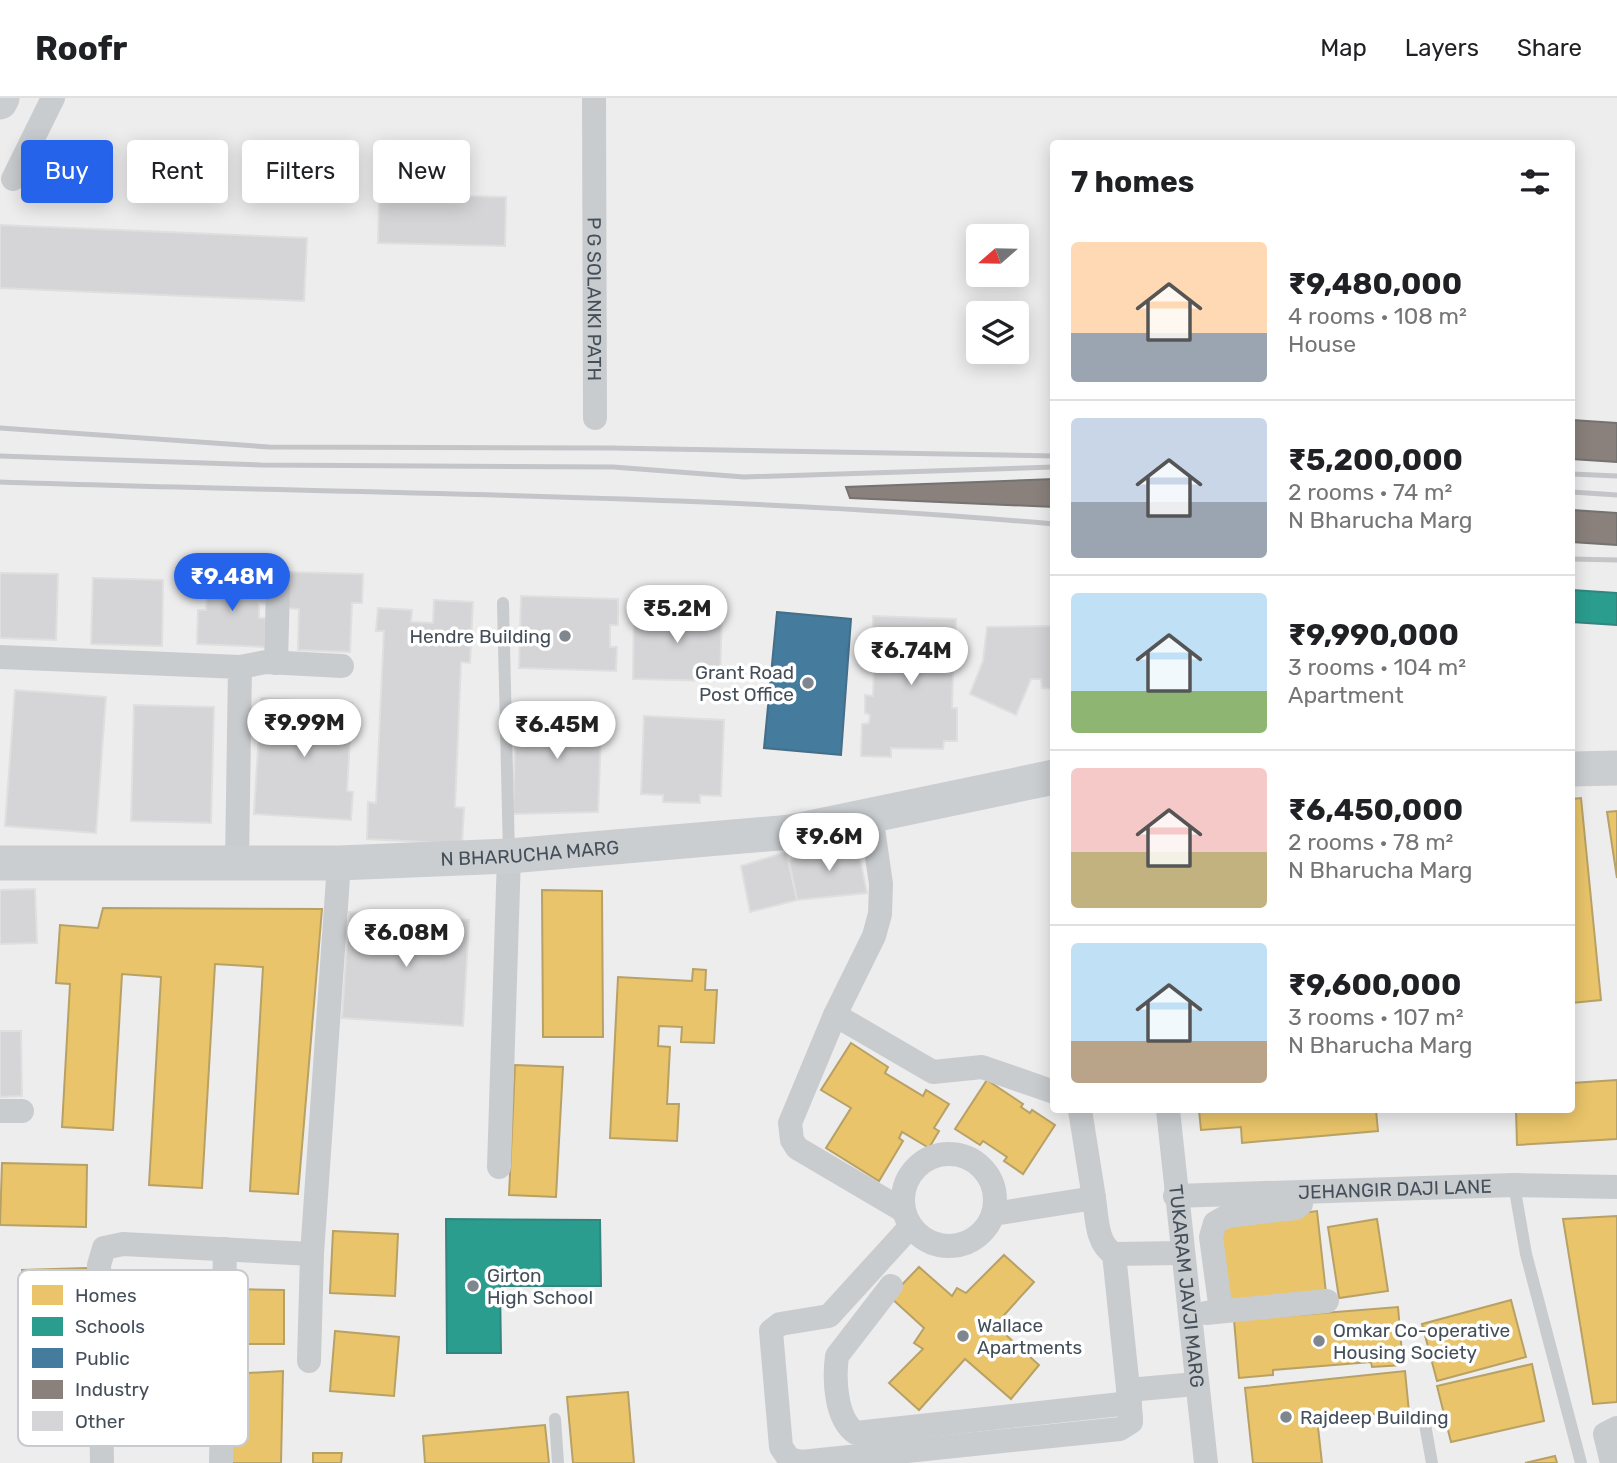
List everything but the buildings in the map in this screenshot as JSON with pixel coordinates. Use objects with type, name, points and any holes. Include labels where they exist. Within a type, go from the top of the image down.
[{"type":"street","points":[[13,179],[53,98]]},
{"type":"street","name":"P G SOLANKI PATH","points":[[594,98],[595,418]]},
{"type":"street","points":[[276,663],[278,587]]},
{"type":"street","points":[[0,657],[240,667],[276,663],[342,666]]},
{"type":"street","points":[[237,862],[240,667]]},
{"type":"street","points":[[1575,769],[1617,768]]},
{"type":"street","name":"N BHARUCHA MARG","points":[[0,863],[340,863],[509,856],[791,832],[1050,778]]},
{"type":"street","points":[[871,815],[881,884],[880,914],[874,936],[835,1015],[790,1123],[792,1140],[797,1148],[908,1219]]},
{"type":"street","points":[[499,1167],[509,856]]},
{"type":"street","points":[[309,1361],[312,1254],[340,863]]},
{"type":"street","points":[[835,1015],[933,1072],[982,1067],[1050,1091]]},
{"type":"street","points":[[908,1219],[829,1315],[780,1324],[771,1331],[781,1447],[789,1459],[801,1462],[1120,1429],[1130,1422],[1114,1254],[1101,1242],[1080,1113]]},
{"type":"street","name":"TUKARAM JAVJI MARG","points":[[1168,1113],[1181,1253],[1206,1463]]},
{"type":"street","points":[[953,1154],[970,1159],[984,1170],[993,1184],[993,1214],[982,1234],[967,1244],[950,1247],[932,1245],[916,1234],[908,1219],[902,1200],[906,1181],[918,1165],[934,1156],[953,1154]]},
{"type":"street","name":"JEHANGIR DAJI LANE","points":[[1175,1196],[1514,1185],[1617,1187]]},
{"type":"street","points":[[1221,1311],[1211,1237],[1215,1223],[1227,1216],[1296,1208],[1301,1204],[1301,1192]]},
{"type":"street","points":[[1175,1196],[1215,1223]]},
{"type":"street","points":[[993,1214],[1094,1198]]},
{"type":"street","points":[[100,1270],[100,1255],[111,1245],[123,1244],[312,1254]]},
{"type":"street","points":[[225,1249],[225,1270]]},
{"type":"street","points":[[1114,1254],[1181,1253]]},
{"type":"street","points":[[891,1286],[837,1356],[835,1370],[842,1416],[848,1428],[856,1433],[1129,1397],[1196,1384]]},
{"type":"street","points":[[1188,1315],[1327,1301]]},
{"type":"street","points":[[1612,1463],[1605,1434],[1617,1428]]},
{"type":"lane","points":[[503,603],[509,856]]},
{"type":"lane","points":[[1514,1185],[1526,1254],[1581,1463]]},
{"type":"lane","points":[[555,1419],[558,1463]]},
{"type":"lane","points":[[1424,1419],[1432,1463]]},
{"type":"railway","points":[[0,428],[269,447],[612,448],[1050,456]]},
{"type":"railway","points":[[0,456],[261,465],[613,467],[744,477],[1050,467]]},
{"type":"railway","points":[[1575,474],[1617,476]]},
{"type":"railway","points":[[0,482],[659,500],[1050,524]]},
{"type":"railway","points":[[1575,492],[1617,495]]},
{"type":"railway","points":[[1575,559],[1617,560]]},
{"type":"place","name":"Hendre Building","points":[[565,636]]},
{"type":"place","name":"Grant Road Post Office","points":[[808,683]]},
{"type":"place","name":"Girton High School","points":[[473,1286]]},
{"type":"place","name":"Wallace Apartments","points":[[963,1336]]},
{"type":"place","name":"Omkar Co-operative Housing Society","points":[[1319,1341]]},
{"type":"place","name":"Rajdeep Building","points":[[1286,1417]]}]
